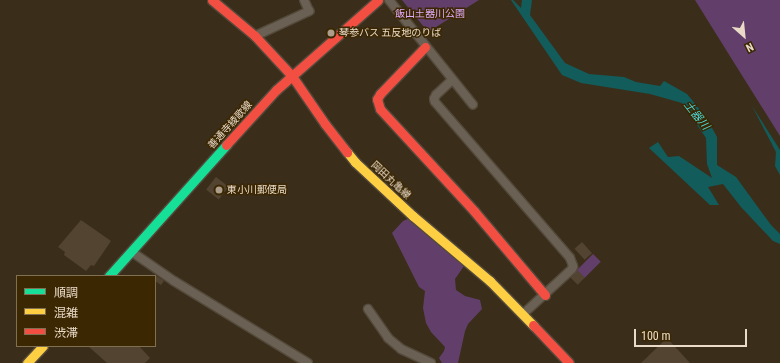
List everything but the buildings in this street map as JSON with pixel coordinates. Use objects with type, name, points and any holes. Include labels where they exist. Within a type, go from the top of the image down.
[{"type":"main road","name":"岡田丸亀線","points":[[212,0],[255,36],[292,76],[325,124],[355,162],[413,216],[490,281],[569,363]]},
{"type":"main road","name":"善通寺綾歌線","points":[[110,275],[276,90],[378,0]]},
{"type":"main road","points":[[425,47],[380,94],[377,99],[380,109],[474,211],[545,294]]},
{"type":"main road","points":[[27,363],[42,347]]},
{"type":"street","points":[[255,36],[309,11],[304,0]]},
{"type":"street","points":[[389,0],[425,47],[473,105]]},
{"type":"street","points":[[452,80],[436,95],[434,99],[435,102],[570,258],[572,269],[523,314]]},
{"type":"street","points":[[132,252],[174,281],[308,363]]},
{"type":"street","points":[[368,309],[380,328],[401,349],[431,363]]},
{"type":"green space","name":"飯山土器川公園","points":[[402,0],[479,0],[428,32]]},
{"type":"green space","points":[[695,0],[780,0],[780,136],[733,61]]},
{"type":"green space","points":[[410,218],[464,266],[455,279],[456,290],[465,296],[480,300],[482,309],[468,324],[458,363],[442,363],[439,358],[445,347],[431,332],[426,323],[423,308],[425,291],[419,287],[392,233],[403,221]]},
{"type":"green space","points":[[593,254],[601,262],[585,278],[577,270]]},
{"type":"water","name":"土器川","points":[[511,0],[513,0],[521,8],[522,0],[532,0],[530,15],[565,63],[589,74],[624,77],[636,82],[660,86],[664,81],[687,94],[706,117],[717,137],[717,165],[736,177],[771,225],[780,234],[780,244],[773,241],[741,207],[723,184],[708,187],[719,205],[710,205],[649,148],[658,142],[668,157],[679,156],[712,178],[707,164],[706,138],[682,103],[650,94],[581,83],[562,75]]},
{"type":"water","points":[[752,106],[780,150],[780,175],[775,166],[776,152]]},
{"type":"traffic: fast","points":[[110,275],[226,145]]},
{"type":"traffic: slow","points":[[347,152],[355,162],[413,216],[490,281],[533,325]]},
{"type":"traffic: slow","points":[[27,363],[42,347]]},
{"type":"traffic: jam","points":[[212,0],[255,36],[292,76],[325,124],[347,152]]},
{"type":"traffic: jam","points":[[226,145],[276,90],[378,0]]},
{"type":"traffic: jam","points":[[425,47],[380,94],[377,99],[380,109],[474,211],[545,295]]},
{"type":"traffic: jam","points":[[533,325],[569,363]]},
{"type":"place","name":"琴参バス 五反地のりば","points":[[331,33]]},
{"type":"place","name":"東小川郵便局","points":[[219,190]]}]
